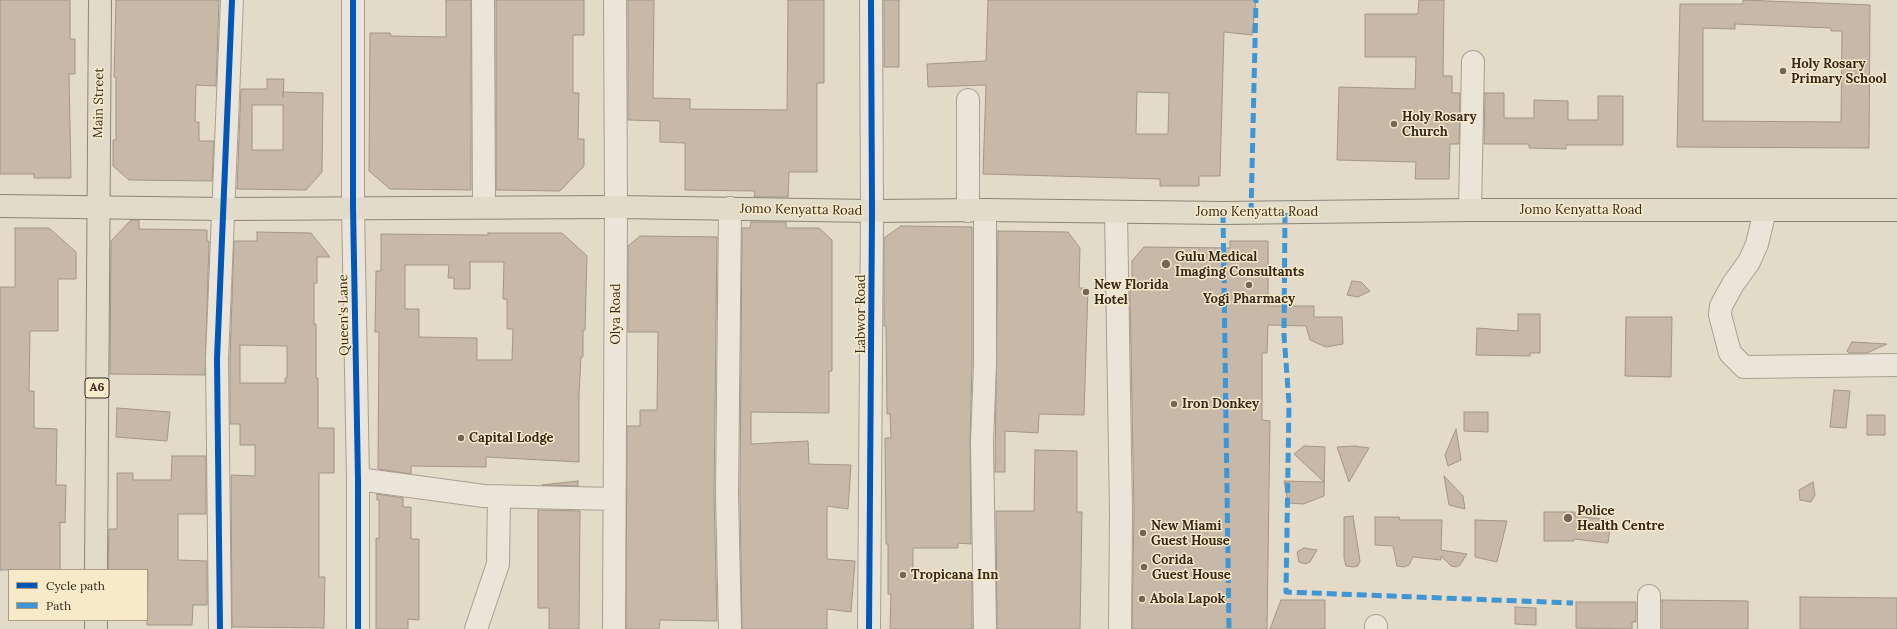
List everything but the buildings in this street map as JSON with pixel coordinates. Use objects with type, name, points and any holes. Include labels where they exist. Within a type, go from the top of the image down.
[{"type":"main road","name":"Main Street","points":[[99,206],[100,0]]},
{"type":"main road","name":"Jomo Kenyatta Road","points":[[0,206],[99,206],[223,209],[353,207],[616,207],[872,211],[1285,213],[1470,210],[1897,210]]},
{"type":"main road","name":"A6","points":[[96,569],[99,206]]},
{"type":"street","points":[[220,629],[217,359],[232,0]]},
{"type":"street","name":"Queen's Lane","points":[[354,0],[353,207],[358,479],[358,629]]},
{"type":"street","points":[[483,0],[484,207]]},
{"type":"street","name":"Olya Road","points":[[614,629],[616,207],[615,0]]},
{"type":"street","name":"Labwor Road","points":[[869,629],[872,211],[871,0]]},
{"type":"street","points":[[1470,210],[1473,62]]},
{"type":"street","points":[[968,100],[985,356],[982,442],[985,629]]},
{"type":"street","points":[[730,208],[726,494],[730,629]]},
{"type":"street","points":[[1765,211],[1757,244],[1748,262],[1733,284],[1721,306],[1721,320],[1730,353],[1744,368],[1897,365]]},
{"type":"street","points":[[1116,212],[1121,513],[1120,629]]},
{"type":"street","points":[[358,479],[499,497],[614,499]]},
{"type":"street","points":[[476,629],[498,564],[499,497]]},
{"type":"street","points":[[1649,596],[1649,629]]},
{"type":"marked path","points":[[1251,213],[1256,0]]},
{"type":"marked path","points":[[1223,213],[1229,629]]},
{"type":"marked path","points":[[1285,213],[1284,335],[1289,403],[1286,592],[1573,603]]},
{"type":"cycle path","points":[[220,629],[217,359],[232,0]]},
{"type":"cycle path","points":[[353,0],[353,207],[358,479],[358,629]]},
{"type":"cycle path","points":[[869,629],[872,211],[871,0]]},
{"type":"place","name":"Holy Rosary Primary School","points":[[1783,71]]},
{"type":"place","name":"Holy Rosary Church","points":[[1394,124]]},
{"type":"place","name":"Gulu Medical Imaging Consultants","points":[[1166,264]]},
{"type":"place","name":"Yogi Pharmacy","points":[[1249,285]]},
{"type":"place","name":"New Florida Hotel","points":[[1086,292]]},
{"type":"place","name":"Iron Donkey","points":[[1174,404]]},
{"type":"place","name":"Capital Lodge","points":[[461,438]]},
{"type":"place","name":"Police Health Centre","points":[[1568,518]]},
{"type":"place","name":"New Miami Guest House","points":[[1143,533]]},
{"type":"place","name":"Corida Guest House","points":[[1144,567]]},
{"type":"place","name":"Tropicana Inn","points":[[903,575]]},
{"type":"place","name":"Abola Lapok","points":[[1142,599]]}]
